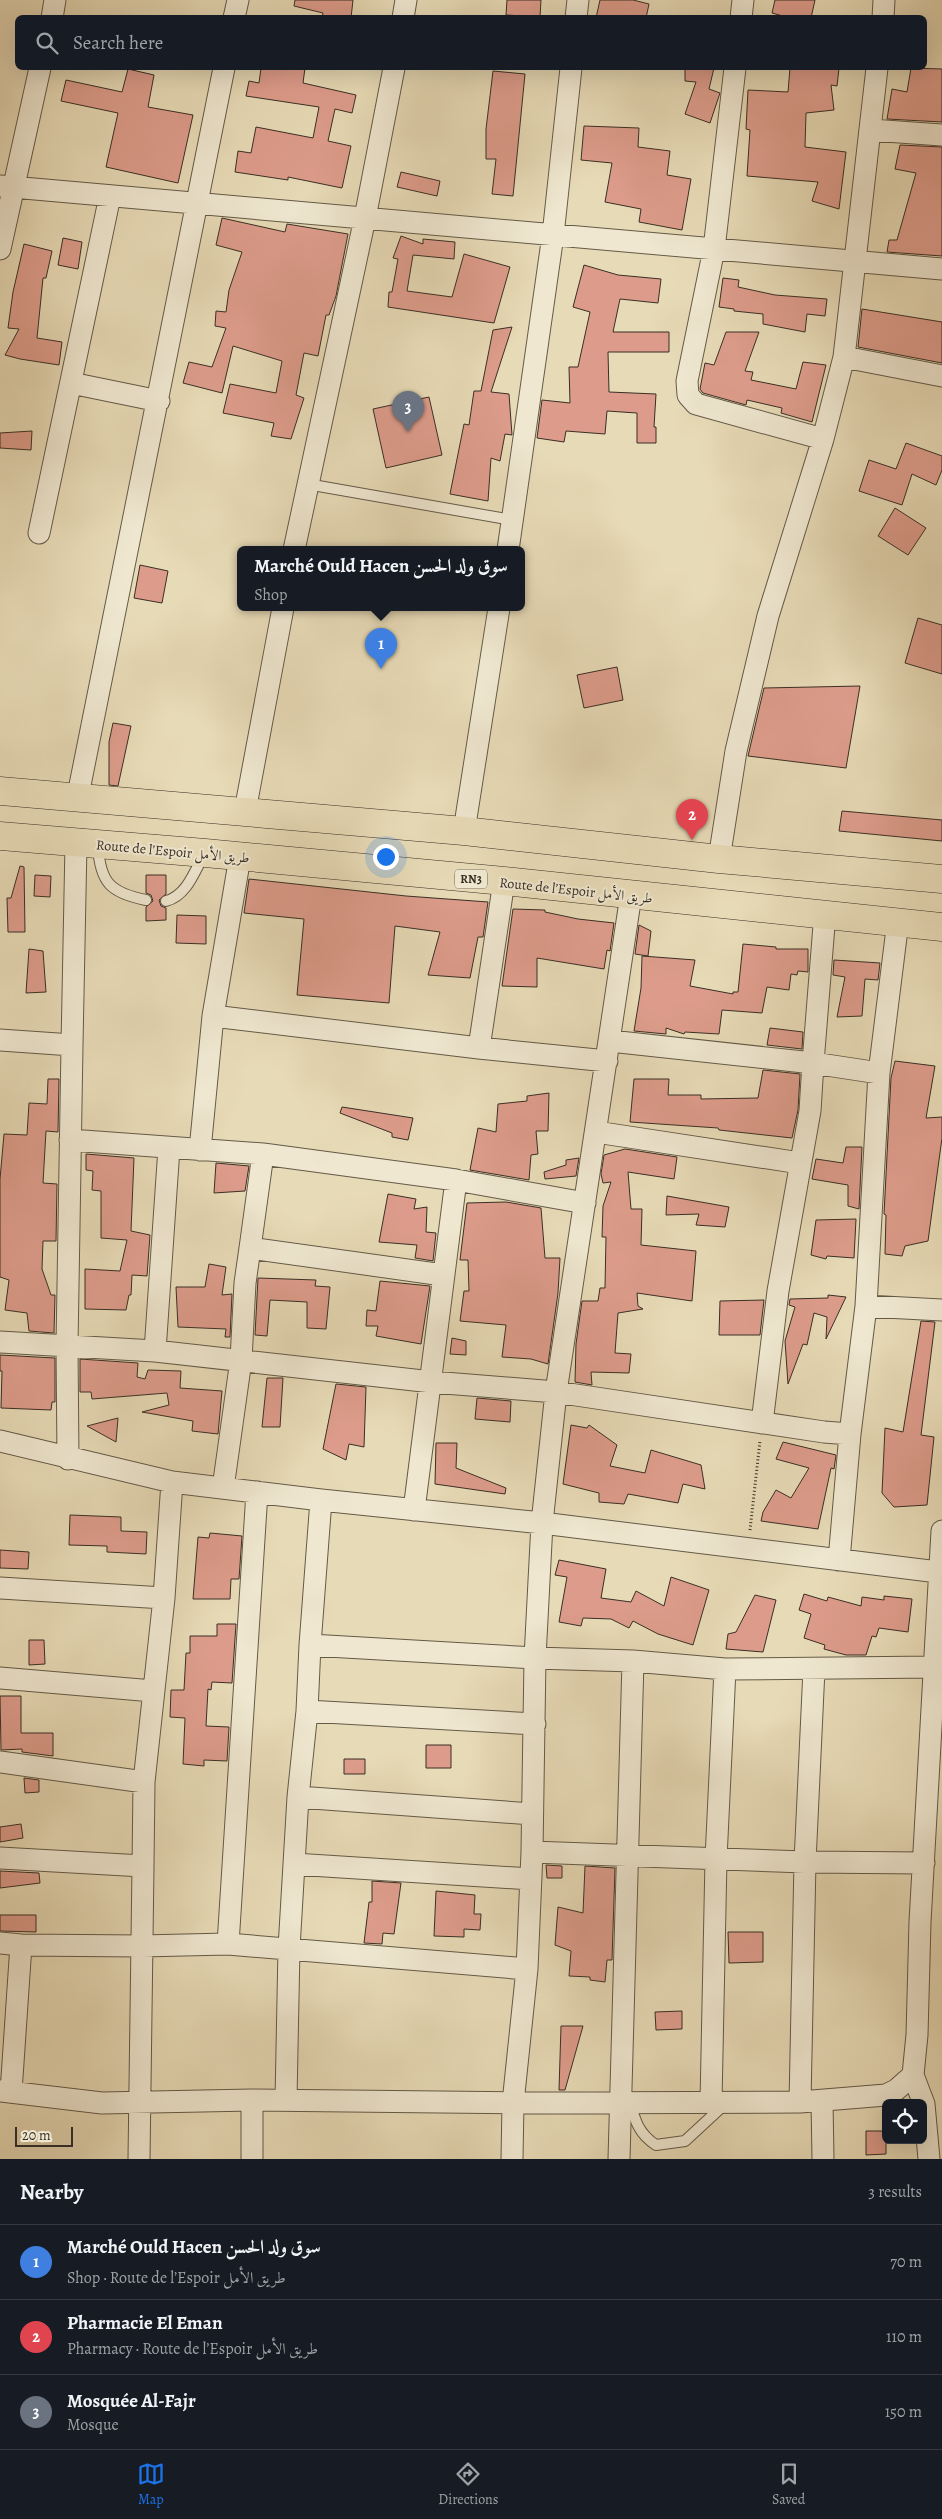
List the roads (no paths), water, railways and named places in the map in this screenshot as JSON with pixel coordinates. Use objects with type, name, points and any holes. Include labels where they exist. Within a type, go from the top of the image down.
[{"type":"highway","points":[[0,792],[77,800],[245,811],[464,830],[718,859],[942,879]]},
{"type":"highway","name":"Route de l’Espoir طريق الأمل","points":[[0,836],[205,853],[631,896],[824,913],[942,927]]},
{"type":"street","points":[[53,15],[56,0]]},
{"type":"street","points":[[235,15],[238,0]]},
{"type":"street","points":[[404,15],[406,0]]},
{"type":"street","points":[[576,15],[578,0]]},
{"type":"street","points":[[741,15],[743,0]]},
{"type":"street","points":[[883,15],[884,0]]},
{"type":"street","points":[[0,249],[7,186],[39,70]]},
{"type":"street","points":[[77,800],[159,401],[224,70]]},
{"type":"street","points":[[295,546],[365,218],[394,70]]},
{"type":"street","points":[[509,546],[553,235],[571,70]]},
{"type":"street","points":[[735,70],[714,249],[686,381],[688,395],[696,404],[823,439]]},
{"type":"street","points":[[718,859],[736,751],[768,616],[823,439],[844,357],[877,70]]},
{"type":"street","points":[[871,130],[942,135]]},
{"type":"street","points":[[7,186],[942,269]]},
{"type":"street","points":[[38,533],[110,196]]},
{"type":"street","points":[[844,357],[942,376]]},
{"type":"street","points":[[70,383],[159,401]]},
{"type":"street","points":[[245,811],[282,611]]},
{"type":"street","points":[[464,830],[499,611]]},
{"type":"street","points":[[68,1459],[67,1346],[72,1046],[87,844]]},
{"type":"street","points":[[200,1150],[213,1016],[240,857]]},
{"type":"street","points":[[479,1048],[504,882]]},
{"type":"street","points":[[512,2159],[513,2103],[527,1970],[532,1852],[535,1658],[542,1523],[556,1392],[631,896]]},
{"type":"street","points":[[762,1423],[778,1291],[810,1111],[824,913]]},
{"type":"street","points":[[839,1560],[850,1434],[866,1306],[879,1073],[898,921]]},
{"type":"street","points":[[213,1016],[479,1048],[609,1051],[813,1063],[879,1073]]},
{"type":"street","points":[[0,1040],[72,1046]]},
{"type":"street","points":[[596,1132],[800,1163]]},
{"type":"street","points":[[70,1140],[263,1154],[456,1180],[585,1203]]},
{"type":"street","points":[[155,1351],[169,1148]]},
{"type":"street","points":[[224,1488],[241,1360],[245,1283],[263,1154]]},
{"type":"street","points":[[414,1510],[432,1382],[443,1276],[456,1180]]},
{"type":"street","points":[[250,1248],[443,1276]]},
{"type":"street","points":[[866,1306],[942,1310]]},
{"type":"street","points":[[0,1342],[155,1351],[432,1382],[556,1392],[762,1423],[850,1434]]},
{"type":"street","points":[[0,1441],[68,1459],[172,1482],[542,1523],[938,1572]]},
{"type":"street","points":[[139,2159],[138,2102],[144,1782],[164,1598],[172,1482]]},
{"type":"street","points":[[228,1944],[257,1492]]},
{"type":"street","points":[[286,2100],[289,1948],[298,1798],[307,1712],[321,1500]]},
{"type":"street","points":[[922,2099],[913,2075],[918,2035],[924,1863],[938,1572],[942,1531]]},
{"type":"street","points":[[0,1588],[164,1598]]},
{"type":"street","points":[[310,1645],[535,1658],[633,1661],[725,1669],[814,1670],[934,1667]]},
{"type":"street","points":[[619,2159],[624,2102],[626,1856],[633,1661]]},
{"type":"street","points":[[719,2102],[716,1859],[725,1669]]},
{"type":"street","points":[[800,2102],[805,1862],[814,1670]]},
{"type":"street","points":[[0,1678],[153,1691]]},
{"type":"street","points":[[307,1712],[534,1724]]},
{"type":"street","points":[[0,1762],[144,1782]]},
{"type":"street","points":[[298,1798],[532,1814]]},
{"type":"street","points":[[532,1852],[805,1862],[924,1863]]},
{"type":"street","points":[[0,1858],[143,1866]]},
{"type":"street","points":[[294,1864],[531,1879]]},
{"type":"street","points":[[0,1943],[21,1945],[141,1946],[228,1944],[527,1970]]},
{"type":"street","points":[[21,1945],[6,2091],[102,2103],[252,2100],[513,2103],[800,2102],[886,2095],[896,2090],[913,2075]]},
{"type":"street","points":[[252,2100],[252,2159]]},
{"type":"street","points":[[822,2101],[823,2159]]},
{"type":"street","points":[[927,2104],[942,2103]]},
{"type":"street","points":[[927,2137],[929,2159]]},
{"type":"lane","points":[[307,484],[512,520]]},
{"type":"lane","points":[[87,844],[106,878],[123,895],[146,900]]},
{"type":"lane","points":[[166,901],[176,898],[183,890],[205,853]]},
{"type":"lane","points":[[624,2102],[645,2138],[656,2145],[685,2142],[719,2102]]},
{"type":"place","name":"Mosquée Al-Fajr","points":[[408,432]]},
{"type":"place","name":"Marché Ould Hacen سوق ولد الحسن","points":[[381,669]]},
{"type":"place","name":"Pharmacie El Eman","points":[[692,840]]}]
